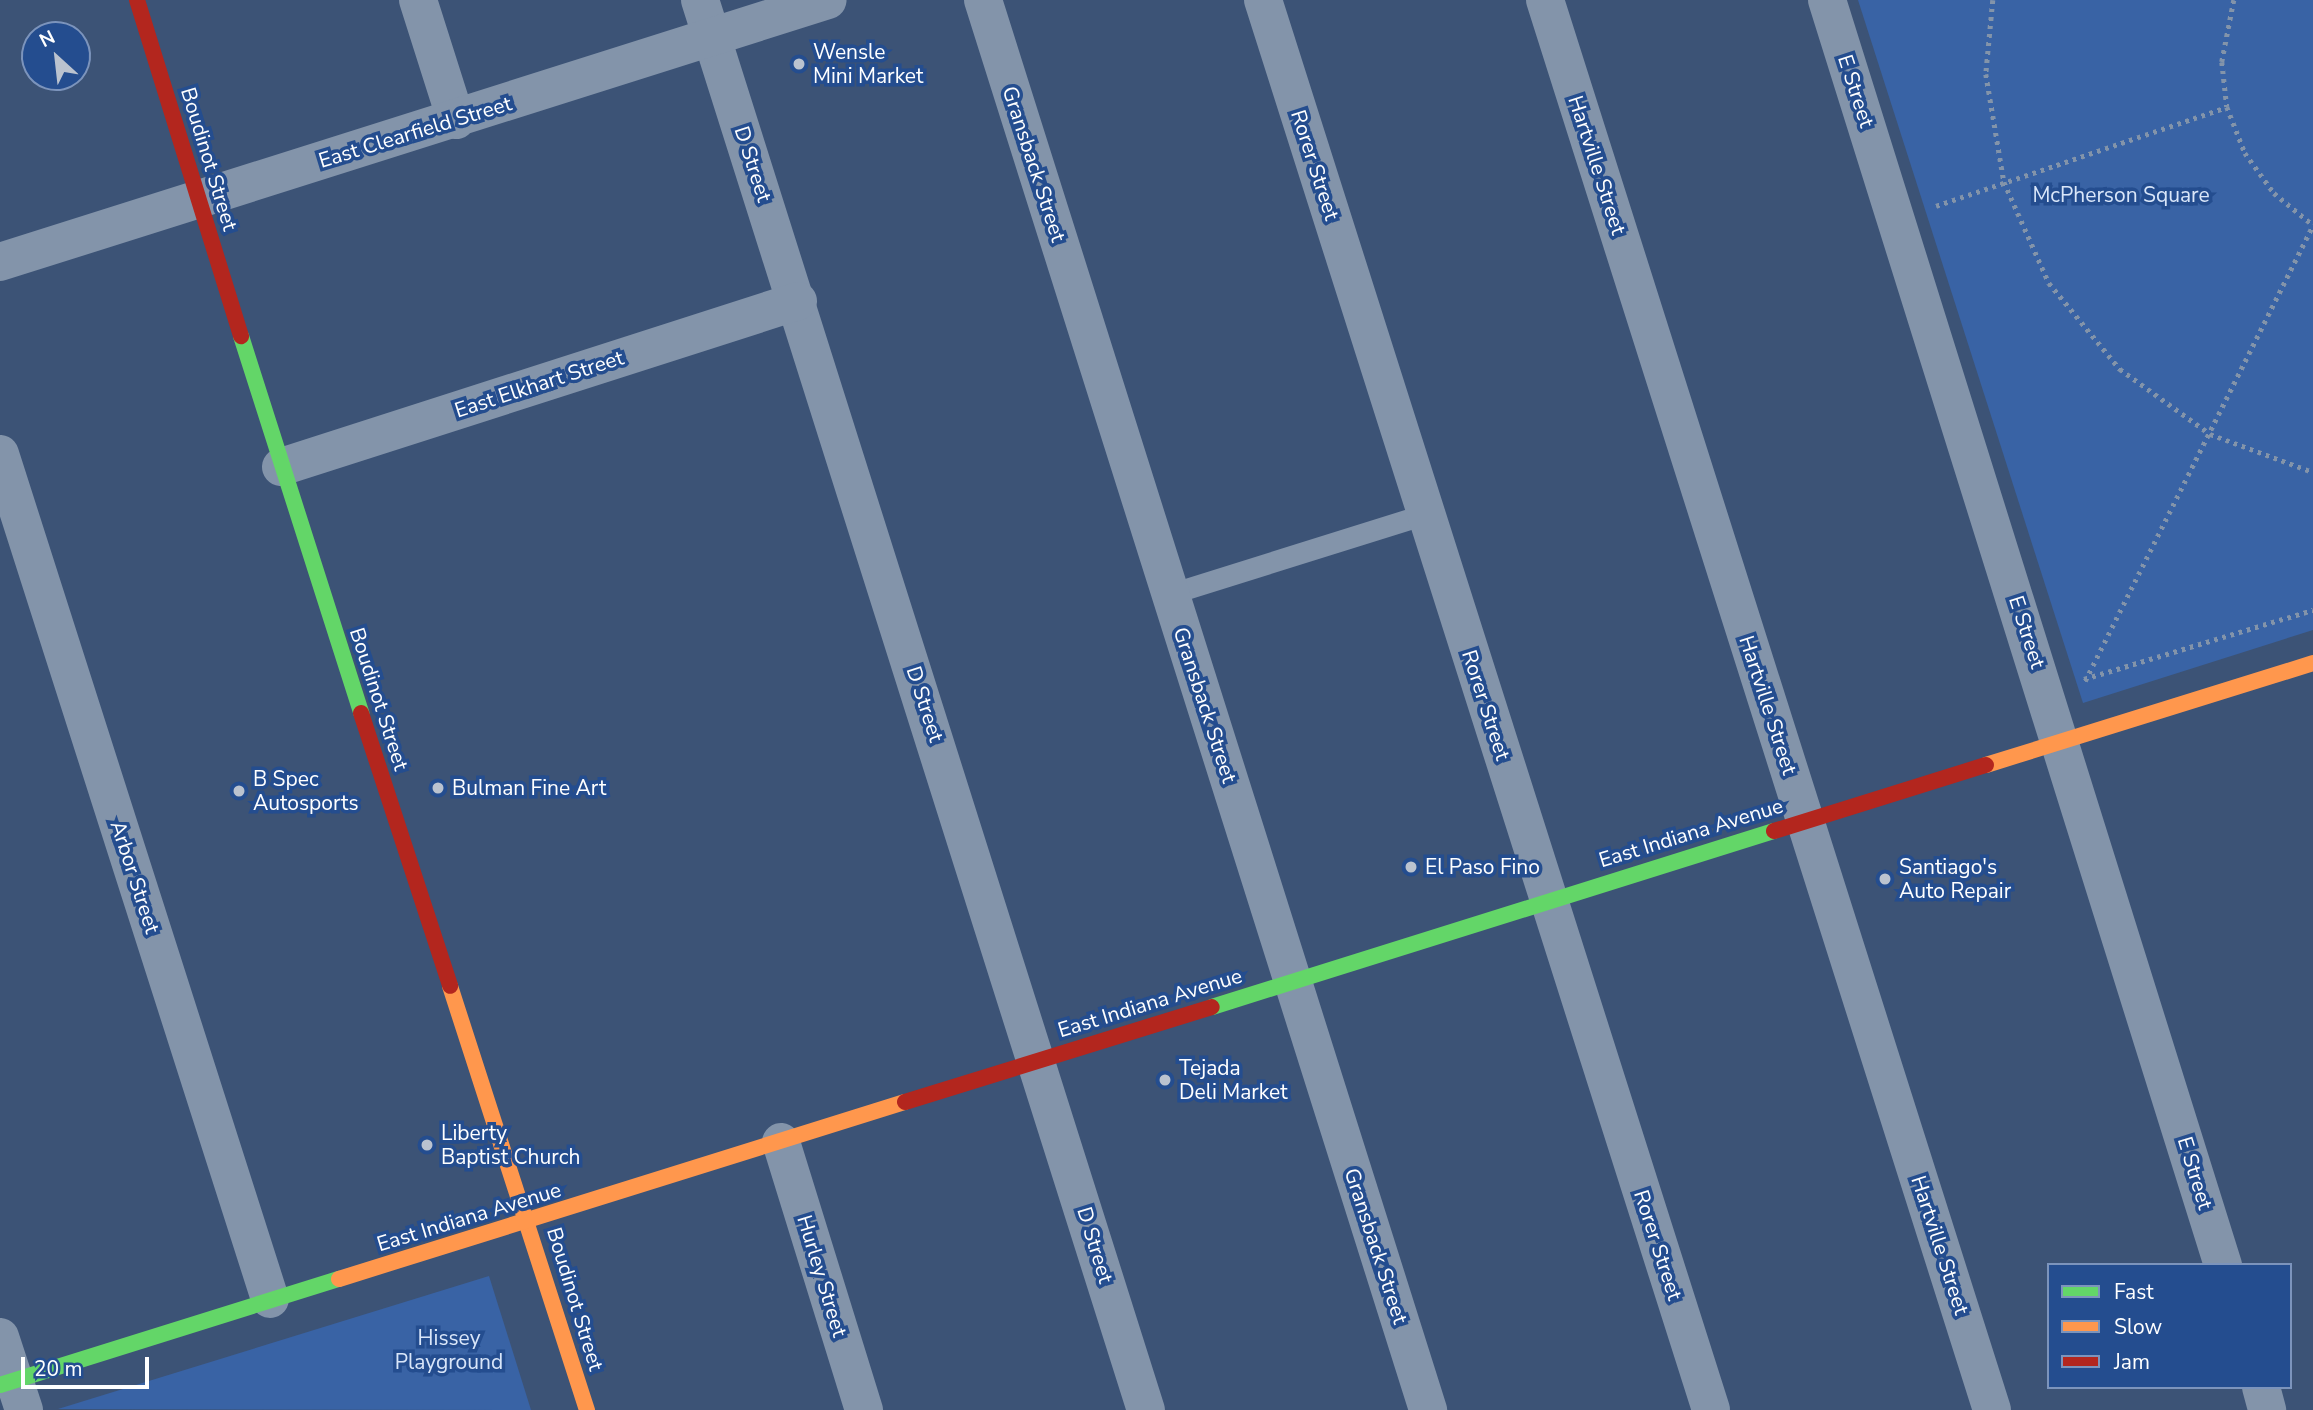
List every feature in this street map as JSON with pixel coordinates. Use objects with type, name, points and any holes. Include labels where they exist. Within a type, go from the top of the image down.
[{"type":"street","name":"Boudinot Street","points":[[137,0],[201,199],[281,467],[529,1221],[587,1410]]},
{"type":"street","points":[[418,0],[456,120]]},
{"type":"street","name":"D Street","points":[[700,0],[798,301],[1146,1410]]},
{"type":"street","name":"East Clearfield Street","points":[[0,262],[456,120],[828,0]]},
{"type":"street","name":"Gransback Street","points":[[982,0],[1428,1410]]},
{"type":"street","name":"Rorer Street","points":[[1263,0],[1711,1410]]},
{"type":"street","name":"Hartville Street","points":[[1545,0],[1992,1410]]},
{"type":"street","name":"E Street","points":[[1827,0],[2062,743],[2222,1263]]},
{"type":"street","name":"East Elkhart Street","points":[[281,467],[798,301]]},
{"type":"street","name":"Arbor Street","points":[[0,454],[270,1299]]},
{"type":"street","name":"East Indiana Avenue","points":[[13,1391],[270,1299],[529,1221],[1292,980],[2313,663]]},
{"type":"street","name":"Hurley Street","points":[[780,1142],[864,1410]]},
{"type":"street","points":[[0,1337],[13,1391]]},
{"type":"street","points":[[2261,1389],[2267,1410]]},
{"type":"lane","points":[[1170,594],[1425,514]]},
{"type":"path","points":[[1993,0],[1986,74],[2004,182],[2049,283],[2120,369],[2210,434],[2313,472]]},
{"type":"path","points":[[2085,682],[2313,225],[2267,183],[2245,153],[2227,107],[2222,62],[2234,0]]},
{"type":"path","points":[[1936,206],[2227,107]]},
{"type":"path","points":[[1932,193],[1940,219]]},
{"type":"path","points":[[2085,682],[2313,610]]},
{"type":"path","points":[[2081,668],[2085,682]]},
{"type":"green space","name":"McPherson Square","points":[[1858,0],[2313,0],[2313,630],[2083,703]]},
{"type":"green space","name":"Hissey Playground","points":[[489,1276],[531,1410],[58,1409]]},
{"type":"traffic: fast","points":[[241,336],[361,713]]},
{"type":"traffic: fast","points":[[1212,1007],[1774,831]]},
{"type":"traffic: fast","points":[[0,1385],[339,1279]]},
{"type":"traffic: slow","points":[[1986,765],[2313,663]]},
{"type":"traffic: slow","points":[[450,986],[587,1410]]},
{"type":"traffic: slow","points":[[339,1279],[905,1102]]},
{"type":"traffic: jam","points":[[137,0],[241,336]]},
{"type":"traffic: jam","points":[[361,713],[450,986]]},
{"type":"traffic: jam","points":[[1774,831],[1986,765]]},
{"type":"traffic: jam","points":[[905,1102],[1212,1007]]},
{"type":"place","name":"Wensle Mini Market","points":[[799,64]]},
{"type":"place","name":"Bulman Fine Art","points":[[438,788]]},
{"type":"place","name":"B Spec Autosports","points":[[239,791]]},
{"type":"place","name":"El Paso Fino","points":[[1411,867]]},
{"type":"place","name":"Santiago's Auto Repair","points":[[1885,879]]},
{"type":"place","name":"Tejada Deli Market","points":[[1165,1080]]},
{"type":"place","name":"Liberty Baptist Church","points":[[427,1145]]}]
